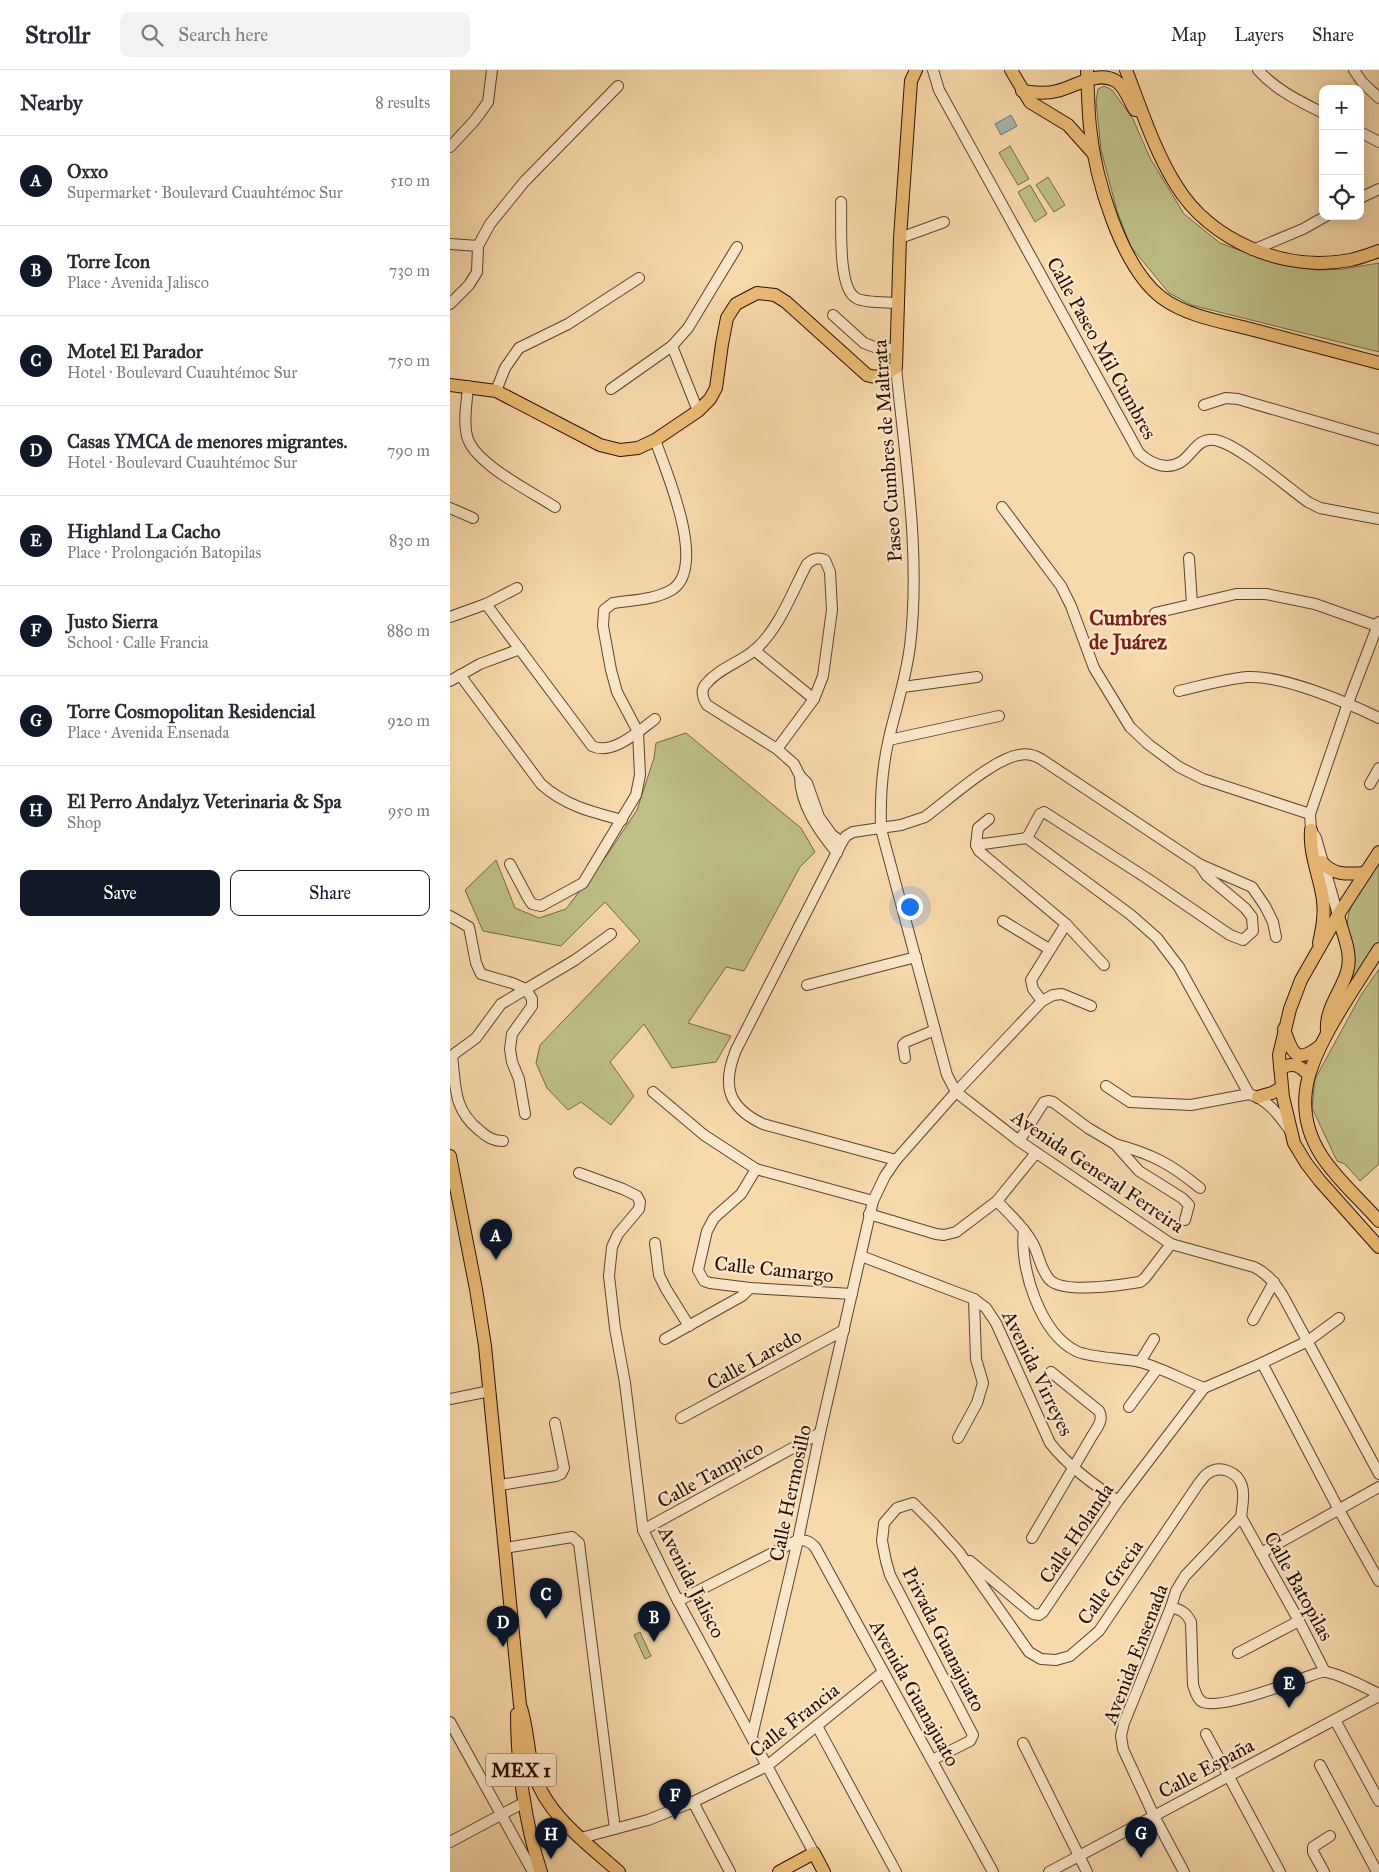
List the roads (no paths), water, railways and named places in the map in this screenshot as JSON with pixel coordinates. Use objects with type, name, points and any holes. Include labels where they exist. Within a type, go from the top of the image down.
[{"type":"main road","name":"Paseo Cumbres de Maltrata","points":[[896,367],[900,238],[911,81],[916,70]]},
{"type":"main road","points":[[1011,70],[1030,102],[1068,125],[1093,153]]},
{"type":"main road","points":[[1126,70],[1168,172],[1190,205],[1213,227],[1234,241],[1253,250],[1274,256],[1316,262],[1351,260],[1379,251]]},
{"type":"main road","points":[[1022,91],[1056,92],[1066,89],[1087,74],[1117,81],[1143,124],[1151,133]]},
{"type":"main road","points":[[1087,74],[1093,153],[1108,205],[1124,250],[1141,276],[1162,298],[1196,315],[1379,362]]},
{"type":"main road","points":[[450,384],[496,391],[600,444],[620,450],[638,448],[654,440],[698,411],[710,399],[716,388],[727,318],[736,304],[757,293],[775,295],[786,302],[867,375],[874,378],[886,375],[896,367]]},
{"type":"main road","points":[[1312,830],[1314,864],[1323,900],[1323,918],[1316,956]]},
{"type":"main road","points":[[1379,852],[1338,915],[1295,993],[1284,1029],[1279,1055],[1281,1088],[1289,1130],[1294,1143],[1306,1164],[1379,1247]]},
{"type":"main road","points":[[1322,862],[1334,872],[1346,874],[1365,873]]},
{"type":"main road","points":[[1284,1029],[1292,1050],[1299,1056],[1310,1054],[1325,1039],[1326,1023],[1331,1007],[1347,972],[1349,963],[1348,950],[1338,915]]},
{"type":"main road","points":[[1379,949],[1325,1039],[1309,1075],[1306,1090],[1306,1106],[1312,1138],[1321,1156],[1379,1221]]},
{"type":"main road","points":[[1280,1068],[1297,1064],[1309,1075]]},
{"type":"main road","points":[[1254,1095],[1272,1093],[1281,1088]]},
{"type":"main road","name":"MEX 1","points":[[450,1157],[476,1289],[490,1391],[520,1705],[524,1715],[534,1776],[550,1805],[563,1821],[619,1872]]},
{"type":"main road","name":"MEX 1","points":[[520,1705],[517,1715],[525,1802],[531,1835],[541,1872]]},
{"type":"main road","points":[[531,1835],[535,1822],[535,1806],[542,1802],[550,1805]]},
{"type":"main road","points":[[779,1872],[814,1853]]},
{"type":"main road","name":"Avenida Jalisco","points":[[814,1853],[824,1872]]},
{"type":"street","points":[[450,147],[475,120],[488,102],[492,70]]},
{"type":"street","name":"Calle Paseo Mil Cumbres","points":[[933,70],[939,90],[1139,453],[1146,460],[1158,466],[1169,466],[1181,462],[1193,448],[1202,442],[1213,439],[1233,446],[1308,502],[1320,508],[1379,519]]},
{"type":"street","points":[[1258,70],[1268,82],[1286,94],[1319,111]]},
{"type":"street","points":[[1354,70],[1362,82],[1379,98]]},
{"type":"street","points":[[450,304],[469,285],[477,272],[478,246],[490,224],[524,182],[618,86]]},
{"type":"street","points":[[1364,134],[1379,142]]},
{"type":"street","points":[[1364,196],[1379,188]]},
{"type":"street","points":[[842,202],[843,274],[852,296],[857,300],[898,304]]},
{"type":"street","points":[[1253,250],[1303,229],[1319,220]]},
{"type":"street","points":[[900,238],[944,222]]},
{"type":"street","points":[[450,244],[478,246]]},
{"type":"street","points":[[611,389],[672,346],[688,328],[737,246]]},
{"type":"street","points":[[496,391],[504,368],[519,348],[568,324],[638,278]]},
{"type":"street","points":[[833,315],[864,343],[877,348],[896,349]]},
{"type":"street","points":[[672,346],[698,411]]},
{"type":"street","name":"Paseo Cumbres de Maltrata","points":[[896,367],[912,530],[914,578],[910,646],[903,687],[889,740],[880,795],[880,829],[947,1075],[956,1092]]},
{"type":"street","points":[[468,386],[466,426],[471,447],[492,466],[555,507]]},
{"type":"street","points":[[1204,404],[1226,398],[1238,399],[1379,440]]},
{"type":"street","points":[[510,864],[532,904],[541,906],[583,883],[636,795],[640,775],[638,732],[617,692],[611,670],[603,616],[608,606],[613,603],[651,597],[672,589],[683,578],[686,571],[687,550],[683,529],[672,488],[654,440]]},
{"type":"street","points":[[1002,507],[1061,586],[1094,668],[1118,709],[1136,733],[1179,767],[1203,779],[1310,814]]},
{"type":"street","points":[[450,508],[473,518]]},
{"type":"street","points":[[1189,558],[1192,604]]},
{"type":"street","points":[[777,749],[814,699],[823,676],[832,610],[830,572],[825,560],[813,559],[807,564],[769,636],[754,650],[726,668],[705,685],[702,696],[707,705],[777,749],[794,764],[800,776],[807,783],[819,817],[832,835],[842,842]]},
{"type":"street","points":[[450,617],[486,604],[517,588]]},
{"type":"street","points":[[1155,613],[1236,594],[1266,594],[1315,604],[1378,624],[1348,703],[1310,814],[1312,830],[1338,915]]},
{"type":"street","points":[[486,604],[592,746],[602,748],[616,745],[655,719]]},
{"type":"street","points":[[450,680],[480,664],[520,649]]},
{"type":"street","points":[[754,650],[814,699]]},
{"type":"street","points":[[460,675],[546,789],[561,800],[581,809],[622,820]]},
{"type":"street","points":[[903,687],[977,677]]},
{"type":"street","points":[[1179,691],[1248,677],[1287,683],[1348,703],[1379,718]]},
{"type":"street","points":[[889,740],[999,716]]},
{"type":"street","points":[[896,1160],[783,1130],[753,1120],[737,1106],[729,1085],[729,1067],[736,1050],[846,836],[853,832],[880,829],[925,817],[994,764],[1008,757],[1020,754],[1032,755],[1041,758],[1198,864],[1252,887],[1273,922],[1276,937]]},
{"type":"street","points":[[1370,784],[1379,768]]},
{"type":"street","points":[[800,776],[800,787],[813,822],[837,853]]},
{"type":"street","points":[[1027,838],[1040,814],[1044,812],[1230,935],[1243,940],[1253,931],[1252,917],[1245,908],[1206,876],[1198,864]]},
{"type":"street","points":[[976,846],[978,828],[989,819]]},
{"type":"street","points":[[976,846],[1027,838],[1131,915],[1157,938],[1179,967],[1254,1095],[1278,1114],[1289,1130]]},
{"type":"street","points":[[976,846],[1066,924],[1104,965]]},
{"type":"street","points":[[450,916],[469,926],[476,963],[481,974],[512,982],[526,989],[532,999],[532,1006],[512,1034],[510,1049],[512,1062],[519,1079],[525,1114]]},
{"type":"street","points":[[1003,921],[1049,949]]},
{"type":"street","points":[[1066,924],[1031,980],[1033,989],[1042,1001],[1054,995],[1062,994],[1092,1006]]},
{"type":"street","points":[[503,1141],[494,1141],[464,1116],[458,1103],[451,1056],[476,1038],[501,1004],[575,960],[611,934]]},
{"type":"street","points":[[807,985],[916,958]]},
{"type":"street","name":"Calle Hermosillo","points":[[752,1736],[798,1540],[873,1201],[885,1176],[896,1160],[956,1092],[1042,1001]]},
{"type":"street","points":[[905,1058],[903,1046],[906,1042],[935,1030]]},
{"type":"street","points":[[1106,1086],[1130,1102],[1191,1104],[1254,1095]]},
{"type":"street","points":[[653,1092],[704,1135],[756,1169],[873,1201]]},
{"type":"street","name":"Avenida General Ferreira","points":[[956,1092],[1019,1141],[1171,1244],[1254,1267],[1264,1272],[1274,1282],[1308,1341],[1379,1474]]},
{"type":"street","points":[[1019,1141],[1044,1102],[1048,1101],[1115,1144],[1140,1172],[1182,1198],[1189,1205],[1185,1220]]},
{"type":"street","points":[[1115,1144],[1161,1160],[1178,1170],[1200,1188]]},
{"type":"street","points":[[869,1214],[936,1234],[944,1235],[956,1232],[997,1201],[1036,1153]]},
{"type":"street","name":"Calle Camargo","points":[[756,1169],[740,1194],[714,1218],[706,1231],[698,1270],[704,1281],[750,1288],[852,1294]]},
{"type":"street","name":"Avenida Jalisco","points":[[578,1173],[623,1189],[637,1196],[640,1202],[640,1209],[618,1234],[612,1247],[609,1276],[615,1328],[625,1382],[643,1530],[678,1601],[814,1853]]},
{"type":"street","points":[[997,1201],[1024,1230],[1033,1243],[1045,1274],[1055,1284],[1077,1288],[1140,1282],[1171,1244]]},
{"type":"street","points":[[1024,1230],[1022,1242],[1030,1287],[1050,1326],[1065,1344],[1077,1352],[1140,1362],[1204,1388],[1308,1341],[1339,1318]]},
{"type":"street","points":[[655,1243],[656,1263],[660,1275],[689,1326]]},
{"type":"street","name":"Avenida Virreyes","points":[[861,1256],[974,1300],[986,1308],[996,1323],[1047,1439],[1058,1453],[1090,1482],[1118,1501]]},
{"type":"street","points":[[1253,1320],[1274,1282]]},
{"type":"street","points":[[666,1339],[742,1296],[750,1288]]},
{"type":"street","points":[[958,1438],[977,1403],[983,1383],[976,1359],[974,1300]]},
{"type":"street","name":"Calle Laredo","points":[[682,1418],[844,1330]]},
{"type":"street","points":[[1140,1362],[1154,1339]]},
{"type":"street","points":[[1262,1363],[1339,1510],[1379,1581]]},
{"type":"street","points":[[1128,1407],[1157,1369]]},
{"type":"street","points":[[1032,1538],[1100,1422],[1102,1415],[1100,1411],[1051,1372]]},
{"type":"street","name":"Calle Holanda","points":[[959,1552],[1033,1614],[1039,1615],[1043,1612],[1118,1501],[1204,1388]]},
{"type":"street","points":[[450,1399],[490,1391]]},
{"type":"street","points":[[500,1485],[561,1474],[564,1468],[555,1423]]},
{"type":"street","name":"Calle Tampico","points":[[643,1530],[820,1434]]},
{"type":"street","name":"Calle Grecia","points":[[959,1552],[1029,1652],[1041,1659],[1056,1660],[1070,1656],[1099,1631],[1207,1473],[1216,1470],[1228,1470],[1236,1474],[1242,1484],[1243,1492],[1241,1517]]},
{"type":"street","points":[[1261,1553],[1379,1487]]},
{"type":"street","name":"Privada Guanajuato","points":[[932,1760],[970,1741],[973,1735],[890,1575],[882,1541],[884,1523],[897,1508],[913,1503],[933,1522],[959,1552]]},
{"type":"street","name":"Calle Batopilas","points":[[1241,1517],[1325,1672]]},
{"type":"street","name":"Avenida Ensenada","points":[[1184,1872],[1154,1816],[1123,1749],[1121,1736],[1124,1723],[1171,1608],[1176,1591],[1185,1576],[1241,1517]]},
{"type":"street","points":[[505,1548],[572,1537],[579,1543],[614,1829]]},
{"type":"street","points":[[678,1601],[798,1540]]},
{"type":"street","name":"Avenida Guanajuato","points":[[798,1540],[807,1540],[815,1547],[993,1872]]},
{"type":"street","points":[[1171,1608],[1182,1610],[1188,1615],[1191,1622],[1193,1685],[1200,1701],[1205,1704],[1242,1699],[1325,1672],[1358,1684],[1379,1695]]},
{"type":"street","points":[[1238,1653],[1299,1621]]},
{"type":"street","name":"Calle Francia","points":[[581,1838],[648,1820],[693,1802],[766,1766],[884,1672]]},
{"type":"street","name":"Calle España","points":[[1049,1872],[1379,1695]]},
{"type":"street","points":[[1335,1720],[1378,1801]]},
{"type":"street","points":[[450,1722],[532,1872]]},
{"type":"street","points":[[817,1726],[896,1872]]},
{"type":"street","points":[[1206,1734],[1280,1872]]},
{"type":"street","points":[[1023,1743],[1087,1872]]},
{"type":"street","points":[[1320,1765],[1377,1872]]},
{"type":"street","points":[[450,1842],[525,1802]]},
{"type":"street","points":[[693,1802],[730,1872]]},
{"type":"street","points":[[1324,1872],[1313,1852],[1313,1847],[1330,1836]]},
{"type":"place","name":"Oxxo","points":[[496,1260]]},
{"type":"place","name":"Motel El Parador","points":[[546,1619]]},
{"type":"place","name":"Torre Icon","points":[[654,1642]]},
{"type":"place","name":"Casas YMCA de menores migrantes.","points":[[503,1647]]},
{"type":"place","name":"Highland La Cacho","points":[[1289,1708]]},
{"type":"place","name":"Justo Sierra","points":[[675,1820]]},
{"type":"place","name":"Torre Cosmopolitan Residencial","points":[[1141,1858]]},
{"type":"place","name":"El Perro Andalyz Veterinaria & Spa","points":[[551,1859]]},
{"type":"district","name":"Cumbres de Juárez","points":[[1128,630]]}]
